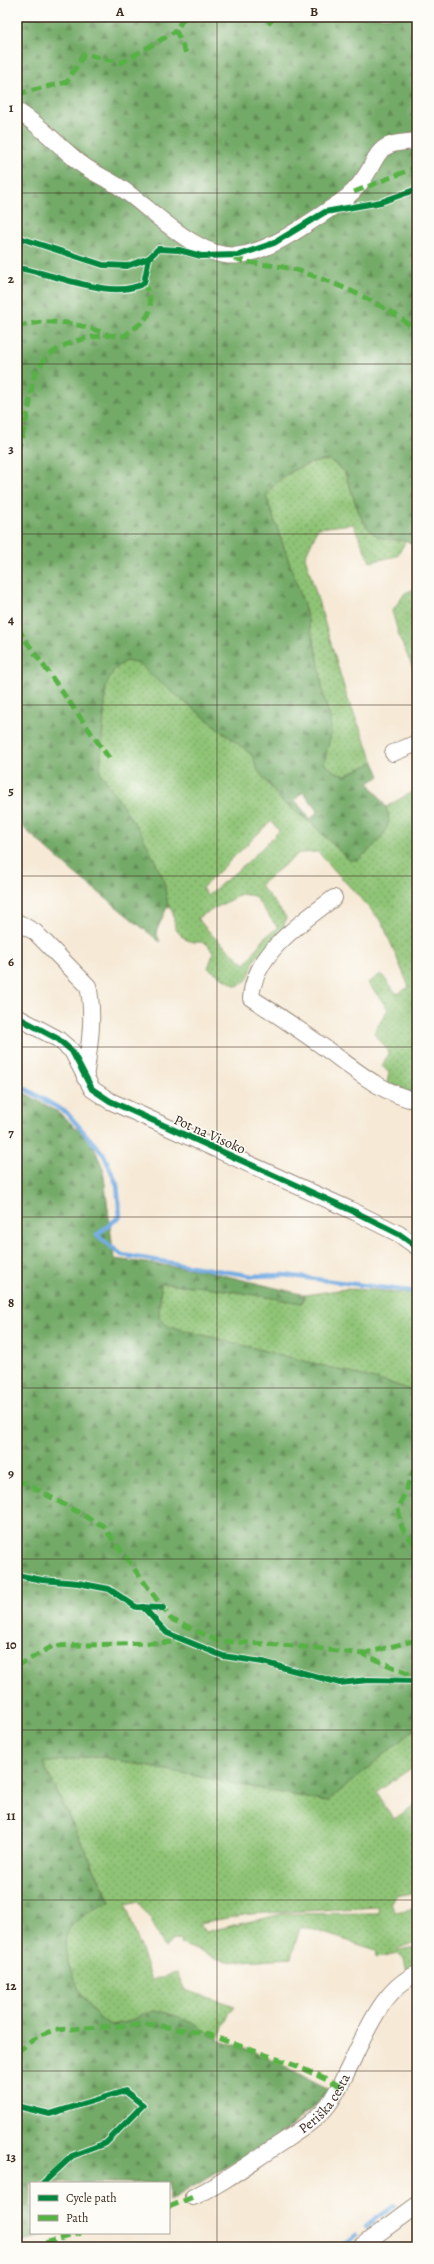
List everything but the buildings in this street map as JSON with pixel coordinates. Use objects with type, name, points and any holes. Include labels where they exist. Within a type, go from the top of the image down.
[{"type":"street","points":[[17,110],[51,135],[79,163],[121,188],[192,242],[210,251],[227,255],[239,255],[254,251],[274,242],[325,212],[354,192],[367,175],[375,158],[381,152],[389,146],[417,141]]},
{"type":"street","points":[[393,753],[417,743]]},
{"type":"street","points":[[334,898],[292,929],[264,962],[252,986],[252,998],[284,1018],[382,1089],[403,1098],[417,1101]]},
{"type":"street","points":[[17,922],[34,932],[88,986],[91,1004],[89,1053],[85,1080]]},
{"type":"street","name":"Pot na Visoko","points":[[17,1017],[58,1039],[72,1051],[78,1061],[85,1080],[92,1089],[110,1102],[355,1212],[399,1234],[417,1247]]},
{"type":"street","name":"Periška cesta","points":[[193,2197],[215,2187],[306,2126],[327,2106],[340,2086],[383,2003],[395,1989],[417,1974]]},
{"type":"street","points":[[360,2247],[417,2205]]},
{"type":"green space","points":[[17,17],[417,17],[417,547],[406,541],[385,539],[376,535],[364,522],[343,470],[329,460],[319,461],[293,470],[278,481],[266,496],[302,599],[317,653],[324,698],[330,718],[331,734],[324,763],[335,772],[346,775],[374,762],[380,776],[369,783],[383,803],[388,814],[389,822],[386,830],[382,837],[358,860],[349,860],[313,825],[281,800],[258,771],[252,755],[152,676],[140,664],[125,661],[113,671],[106,686],[100,772],[143,836],[163,878],[168,905],[156,932],[160,942],[72,871],[17,822]],"holes":[[[303,792],[318,811],[310,819],[295,800]]]},
{"type":"green space","points":[[329,460],[343,470],[360,515],[370,530],[383,538],[406,541],[397,556],[370,562],[353,524],[318,528],[305,557],[347,697],[374,762],[346,775],[335,772],[324,763],[331,734],[330,718],[324,698],[317,653],[302,599],[266,496],[278,482],[293,471],[310,464]]},
{"type":"green space","points":[[417,588],[417,632],[415,643],[417,651],[417,677],[400,639],[392,611],[405,593]]},
{"type":"green space","points":[[125,661],[140,664],[152,676],[252,755],[264,778],[278,795],[349,859],[388,822],[386,807],[417,789],[417,1084],[414,1094],[387,1083],[389,1073],[382,1066],[389,1052],[374,1033],[388,1009],[368,983],[381,974],[397,994],[409,987],[382,922],[318,852],[299,853],[260,885],[286,917],[282,930],[275,940],[254,961],[245,982],[236,986],[208,968],[213,954],[210,948],[205,943],[187,940],[175,928],[173,913],[168,905],[163,878],[100,772],[106,686],[113,671]],"holes":[[[271,821],[279,831],[250,860],[207,896],[202,888]],[[241,894],[254,896],[278,928],[266,936],[245,964],[213,936],[197,918]]]},
{"type":"green space","points":[[17,1089],[58,1112],[91,1141],[103,1168],[114,1259],[202,1270],[305,1295],[301,1303],[213,1288],[161,1283],[159,1318],[168,1326],[394,1384],[417,1393],[417,1727],[327,1802],[96,1756],[43,1763],[110,1902],[92,1910],[74,1923],[67,1934],[65,1942],[69,1965],[79,1990],[98,2017],[111,2025],[128,2022],[143,2014],[154,2011],[167,2013],[192,2023],[218,2039],[265,2056],[329,2089],[316,2105],[280,2135],[170,2200],[170,2182],[30,2182],[30,2234],[46,2234],[17,2244]]},
{"type":"green space","points":[[161,1283],[213,1288],[302,1303],[305,1295],[345,1289],[376,1290],[396,1293],[417,1292],[417,1393],[394,1384],[168,1326],[159,1318]]},
{"type":"green space","points":[[417,1727],[417,1764],[377,1792],[393,1820],[417,1803],[417,1892],[396,1896],[391,1902],[395,1912],[417,1908],[417,1942],[398,1948],[399,1950],[417,1947],[417,1968],[407,1972],[404,1959],[398,1953],[377,1957],[376,1950],[308,1928],[300,1928],[291,1958],[226,1962],[179,1943],[182,1940],[173,1939],[165,1948],[151,1920],[138,1902],[126,1905],[151,1980],[177,1973],[185,1990],[235,2006],[230,2012],[218,2039],[192,2023],[167,2013],[143,2014],[128,2022],[111,2025],[98,2017],[79,1990],[69,1965],[65,1942],[70,1927],[75,1922],[86,1914],[110,1901],[43,1763],[96,1756],[327,1802]],"holes":[[[378,1907],[379,1913],[282,1914],[205,1932],[199,1923],[250,1914]]]},
{"type":"waterway","points":[[17,1084],[67,1113],[104,1155],[117,1185],[120,1216],[97,1235],[122,1255],[253,1276],[284,1275],[417,1292]]},
{"type":"waterway","points":[[366,2226],[394,2206]]},
{"type":"waterway","points":[[341,2247],[356,2235]]},
{"type":"marked path","points":[[184,17],[176,31],[187,55]]},
{"type":"marked path","points":[[268,24],[275,17]]},
{"type":"marked path","points":[[17,94],[67,82],[84,54],[121,63],[176,31]]},
{"type":"marked path","points":[[354,192],[417,167]]},
{"type":"marked path","points":[[234,258],[254,263],[288,268],[338,285],[392,313],[406,322],[417,332]]},
{"type":"marked path","points":[[17,452],[28,413],[35,374],[42,363],[50,354],[73,342],[99,336],[124,336],[133,330],[149,314],[150,301],[144,283]]},
{"type":"marked path","points":[[17,327],[40,322],[52,322],[86,327],[109,335]]},
{"type":"marked path","points":[[17,628],[109,758]]},
{"type":"marked path","points":[[417,1469],[413,1472],[398,1509],[402,1528],[417,1547]]},
{"type":"marked path","points":[[17,1482],[25,1483],[103,1526],[171,1619],[218,1641],[295,1646],[362,1654],[417,1677]]},
{"type":"marked path","points":[[362,1654],[417,1640]]},
{"type":"marked path","points":[[17,1666],[53,1646],[182,1642]]},
{"type":"marked path","points":[[17,2052],[38,2036],[54,2030],[150,2024],[206,2034],[297,2066],[340,2086]]},
{"type":"marked path","points":[[170,2207],[193,2197]]},
{"type":"marked path","points":[[31,2247],[77,2234]]},
{"type":"cycle path","points":[[17,268],[99,288],[131,288],[144,283],[149,258],[158,249],[179,250],[201,256],[239,255],[274,243],[325,212],[381,202],[417,189]]},
{"type":"cycle path","points":[[17,237],[103,265],[127,266],[149,258]]},
{"type":"cycle path","points":[[17,1017],[58,1039],[72,1051],[92,1089],[110,1101],[355,1212],[399,1234],[417,1247]]},
{"type":"cycle path","points":[[17,1575],[42,1580],[78,1583],[109,1589],[136,1607],[163,1608]]},
{"type":"cycle path","points":[[143,1607],[167,1633],[223,1656],[263,1662],[340,1683],[368,1680],[417,1681]]},
{"type":"cycle path","points":[[17,2106],[50,2114],[125,2091],[143,2105],[106,2143],[72,2156],[44,2182]]}]
